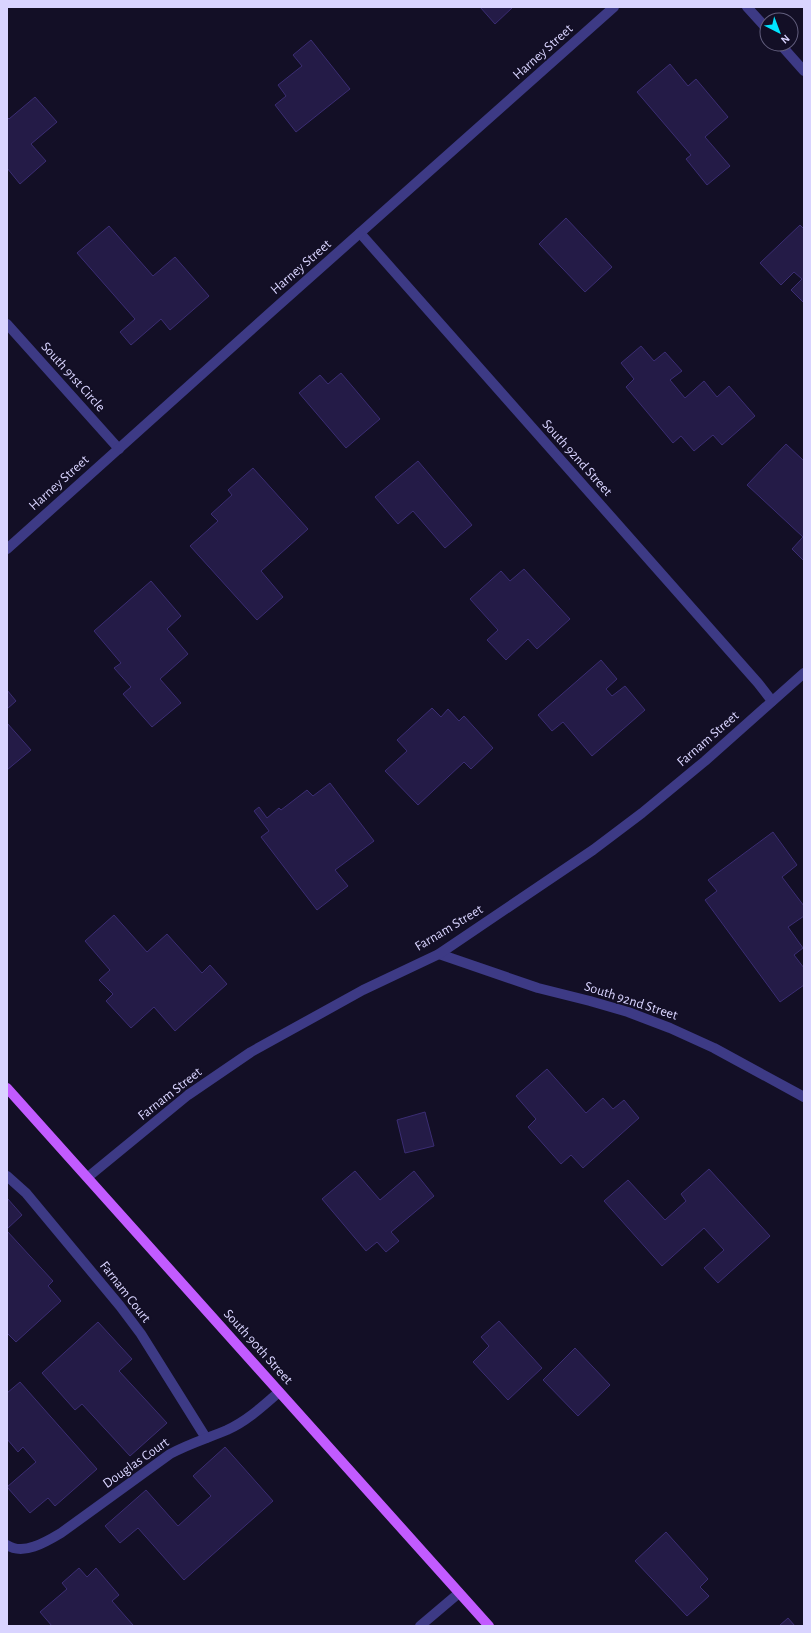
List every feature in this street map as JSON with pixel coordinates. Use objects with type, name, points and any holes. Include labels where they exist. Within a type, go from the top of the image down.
[{"type":"main road","name":"South 90th Street","points":[[7,1088],[488,1626]]},
{"type":"street","name":"Harney Street","points":[[7,549],[614,7]]},
{"type":"street","points":[[747,7],[759,20]]},
{"type":"street","points":[[787,52],[804,70]]},
{"type":"street","name":"South 92nd Street","points":[[360,234],[748,671],[772,701]]},
{"type":"street","name":"South 91st Circle","points":[[7,324],[119,449]]},
{"type":"street","name":"Farnam Street","points":[[88,1177],[188,1095],[251,1052],[363,990],[439,954],[593,850],[642,813],[705,761],[804,673]]},
{"type":"street","name":"South 92nd Street","points":[[439,954],[538,988],[628,1012],[670,1028],[714,1048],[804,1097]]},
{"type":"street","name":"Farnam Court","points":[[7,1176],[26,1193],[120,1306],[141,1334],[206,1438]]},
{"type":"street","name":"Douglas Court","points":[[7,1545],[17,1549],[46,1542],[61,1533],[170,1454],[227,1430],[255,1412],[279,1392]]},
{"type":"street","points":[[420,1626],[459,1594]]},
{"type":"building","points":[[480,7],[513,7],[495,24]]},
{"type":"building","points":[[311,40],[350,89],[296,132],[275,105],[286,96],[278,85],[302,66],[293,55]]},
{"type":"building","points":[[670,64],[688,86],[696,79],[728,117],[705,137],[730,166],[707,185],[686,159],[691,155],[637,92]]},
{"type":"building","points":[[35,97],[57,122],[31,144],[46,161],[20,184],[7,168],[7,117],[9,119]]},
{"type":"building","points":[[566,218],[612,267],[585,292],[539,244]]},
{"type":"building","points":[[800,225],[804,229],[804,303],[791,290],[802,279],[794,272],[781,285],[760,263]]},
{"type":"building","points":[[109,226],[153,276],[175,257],[209,296],[170,330],[161,319],[131,345],[120,332],[135,319],[77,253]]},
{"type":"building","points":[[641,346],[654,361],[665,352],[682,371],[670,380],[685,398],[704,381],[717,397],[729,386],[755,416],[722,445],[713,435],[694,451],[681,436],[673,443],[626,387],[634,379],[621,363]]},
{"type":"building","points":[[341,373],[380,419],[346,448],[299,393],[320,375],[328,384]]},
{"type":"building","points":[[786,444],[804,461],[804,561],[792,549],[803,537],[747,485]]},
{"type":"building","points":[[418,461],[472,525],[445,548],[413,511],[398,524],[375,497]]},
{"type":"building","points":[[253,468],[308,529],[261,571],[283,597],[257,620],[190,546],[218,521],[211,514],[232,495],[228,490]]},
{"type":"building","points":[[524,569],[570,619],[537,649],[528,639],[506,660],[487,640],[498,630],[470,599],[501,571],[510,581]]},
{"type":"building","points":[[151,581],[181,616],[167,629],[188,654],[160,679],[181,703],[152,727],[123,694],[131,687],[114,668],[121,663],[94,631]]},
{"type":"building","points":[[601,660],[617,679],[606,689],[612,696],[625,686],[645,710],[592,756],[563,722],[552,731],[538,715]]},
{"type":"building","points":[[7,690],[16,701],[7,709]]},
{"type":"building","points":[[432,708],[441,717],[448,709],[459,721],[464,716],[493,748],[471,769],[464,762],[418,805],[385,771],[407,751],[397,740]]},
{"type":"building","points":[[7,723],[31,750],[7,770]]},
{"type":"building","points":[[330,783],[374,841],[335,870],[348,886],[317,910],[261,837],[269,831],[254,811],[259,807],[267,818],[279,808],[281,810],[307,790],[313,796]]},
{"type":"building","points":[[773,832],[797,865],[782,877],[804,906],[804,916],[788,927],[803,948],[794,955],[804,968],[804,985],[780,1002],[705,900],[717,891],[708,880]]},
{"type":"building","points":[[114,915],[147,952],[167,934],[202,973],[210,965],[227,984],[175,1031],[154,1007],[131,1028],[106,1001],[113,994],[99,980],[110,970],[85,941]]},
{"type":"building","points":[[547,1069],[586,1113],[603,1098],[613,1109],[624,1100],[639,1118],[583,1168],[571,1155],[561,1164],[528,1127],[536,1119],[516,1096]]},
{"type":"building","points":[[425,1112],[434,1146],[405,1153],[397,1120]]},
{"type":"building","points":[[709,1169],[770,1236],[718,1283],[704,1268],[724,1250],[704,1228],[662,1266],[604,1201],[628,1180],[665,1220],[686,1201],[681,1194]]},
{"type":"building","points":[[355,1171],[380,1200],[414,1171],[434,1196],[391,1232],[399,1241],[386,1252],[377,1242],[366,1251],[322,1199]]},
{"type":"building","points":[[7,1198],[22,1215],[7,1229]]},
{"type":"building","points":[[7,1231],[53,1281],[48,1286],[61,1301],[16,1342],[7,1333]]},
{"type":"building","points":[[499,1321],[542,1368],[508,1400],[473,1362],[489,1346],[481,1337]]},
{"type":"building","points":[[98,1322],[132,1359],[119,1371],[167,1423],[130,1456],[82,1404],[75,1410],[42,1373]]},
{"type":"building","points":[[575,1348],[610,1385],[578,1416],[543,1380]]},
{"type":"building","points":[[20,1382],[97,1469],[55,1506],[48,1498],[30,1513],[7,1487],[36,1462],[23,1447],[18,1452],[7,1439],[7,1393]]},
{"type":"building","points":[[225,1447],[273,1501],[184,1580],[138,1528],[120,1543],[105,1526],[146,1490],[178,1526],[211,1496],[193,1476]]},
{"type":"building","points":[[666,1532],[708,1579],[700,1587],[709,1596],[687,1616],[635,1561]]},
{"type":"building","points":[[79,1568],[87,1577],[96,1568],[119,1595],[112,1601],[133,1625],[52,1626],[40,1612],[67,1589],[62,1583]]},
{"type":"building","points":[[788,1618],[795,1626],[779,1626]]}]
